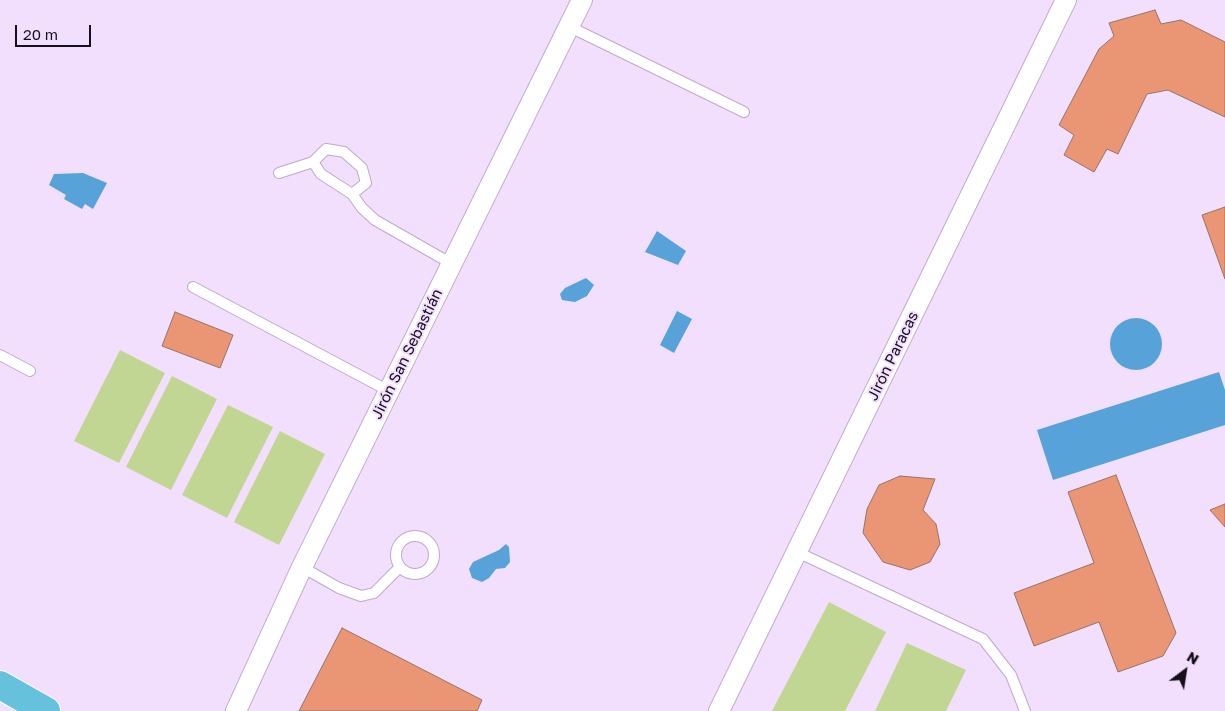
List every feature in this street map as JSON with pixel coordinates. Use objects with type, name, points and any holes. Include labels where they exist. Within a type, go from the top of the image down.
[{"type":"main road","points":[[0,685],[46,711]]},
{"type":"street","name":"Jirón San Sebastián","points":[[236,711],[302,567],[582,0]]},
{"type":"street","name":"Jirón Paracas","points":[[719,711],[1066,0]]},
{"type":"lane","points":[[568,26],[744,112]]},
{"type":"lane","points":[[279,173],[313,162],[326,149],[344,152],[362,168],[366,183],[352,194]]},
{"type":"lane","points":[[313,162],[321,174],[352,194],[362,208],[375,220],[452,264]]},
{"type":"lane","points":[[192,287],[389,391]]},
{"type":"lane","points":[[0,354],[30,371]]},
{"type":"lane","points":[[797,552],[983,640],[1011,675],[1025,711]]},
{"type":"lane","points":[[302,567],[339,588],[361,596],[374,593],[400,568]]},
{"type":"green space","points":[[120,350],[165,373],[119,463],[74,441]]},
{"type":"green space","points":[[172,376],[217,399],[171,490],[126,467]]},
{"type":"green space","points":[[228,405],[273,427],[227,518],[182,495]]},
{"type":"green space","points":[[280,431],[325,454],[279,545],[234,522]]},
{"type":"green space","points":[[829,602],[886,632],[845,711],[772,711]]},
{"type":"green space","points":[[907,643],[966,670],[946,711],[875,711]]},
{"type":"water","points":[[83,173],[107,183],[93,209],[85,204],[82,209],[64,199],[66,195],[49,185],[54,174]]},
{"type":"water","points":[[657,231],[686,251],[678,265],[645,252]]},
{"type":"water","points":[[586,278],[594,285],[587,296],[575,302],[562,300],[560,294],[565,288]]},
{"type":"water","points":[[677,311],[692,319],[674,353],[660,345]]},
{"type":"water","points":[[1131,318],[1141,318],[1155,325],[1162,339],[1162,349],[1155,363],[1141,370],[1131,370],[1121,366],[1114,359],[1110,349],[1110,339],[1114,329],[1121,322]]},
{"type":"water","points":[[1219,372],[1225,390],[1225,425],[1053,480],[1037,430]]},
{"type":"water","points":[[506,544],[509,547],[510,562],[505,568],[496,569],[489,578],[482,582],[472,578],[469,569],[473,562],[499,550]]},
{"type":"building","points":[[1155,10],[1161,24],[1181,20],[1225,42],[1225,117],[1168,90],[1147,94],[1118,154],[1107,149],[1094,172],[1064,155],[1074,135],[1059,125],[1099,49],[1114,36],[1109,23]]},
{"type":"building","points":[[1225,207],[1225,279],[1202,215]]},
{"type":"building","points":[[175,312],[233,335],[220,368],[162,346]]},
{"type":"building","points":[[1116,475],[1176,633],[1163,656],[1118,672],[1099,622],[1034,646],[1014,593],[1094,563],[1068,492]]},
{"type":"building","points":[[900,476],[935,479],[923,510],[936,524],[940,544],[930,562],[910,570],[883,562],[863,533],[867,509],[879,485]]},
{"type":"building","points":[[1225,504],[1225,527],[1210,510]]},
{"type":"building","points":[[342,628],[482,700],[477,711],[299,711]]}]
